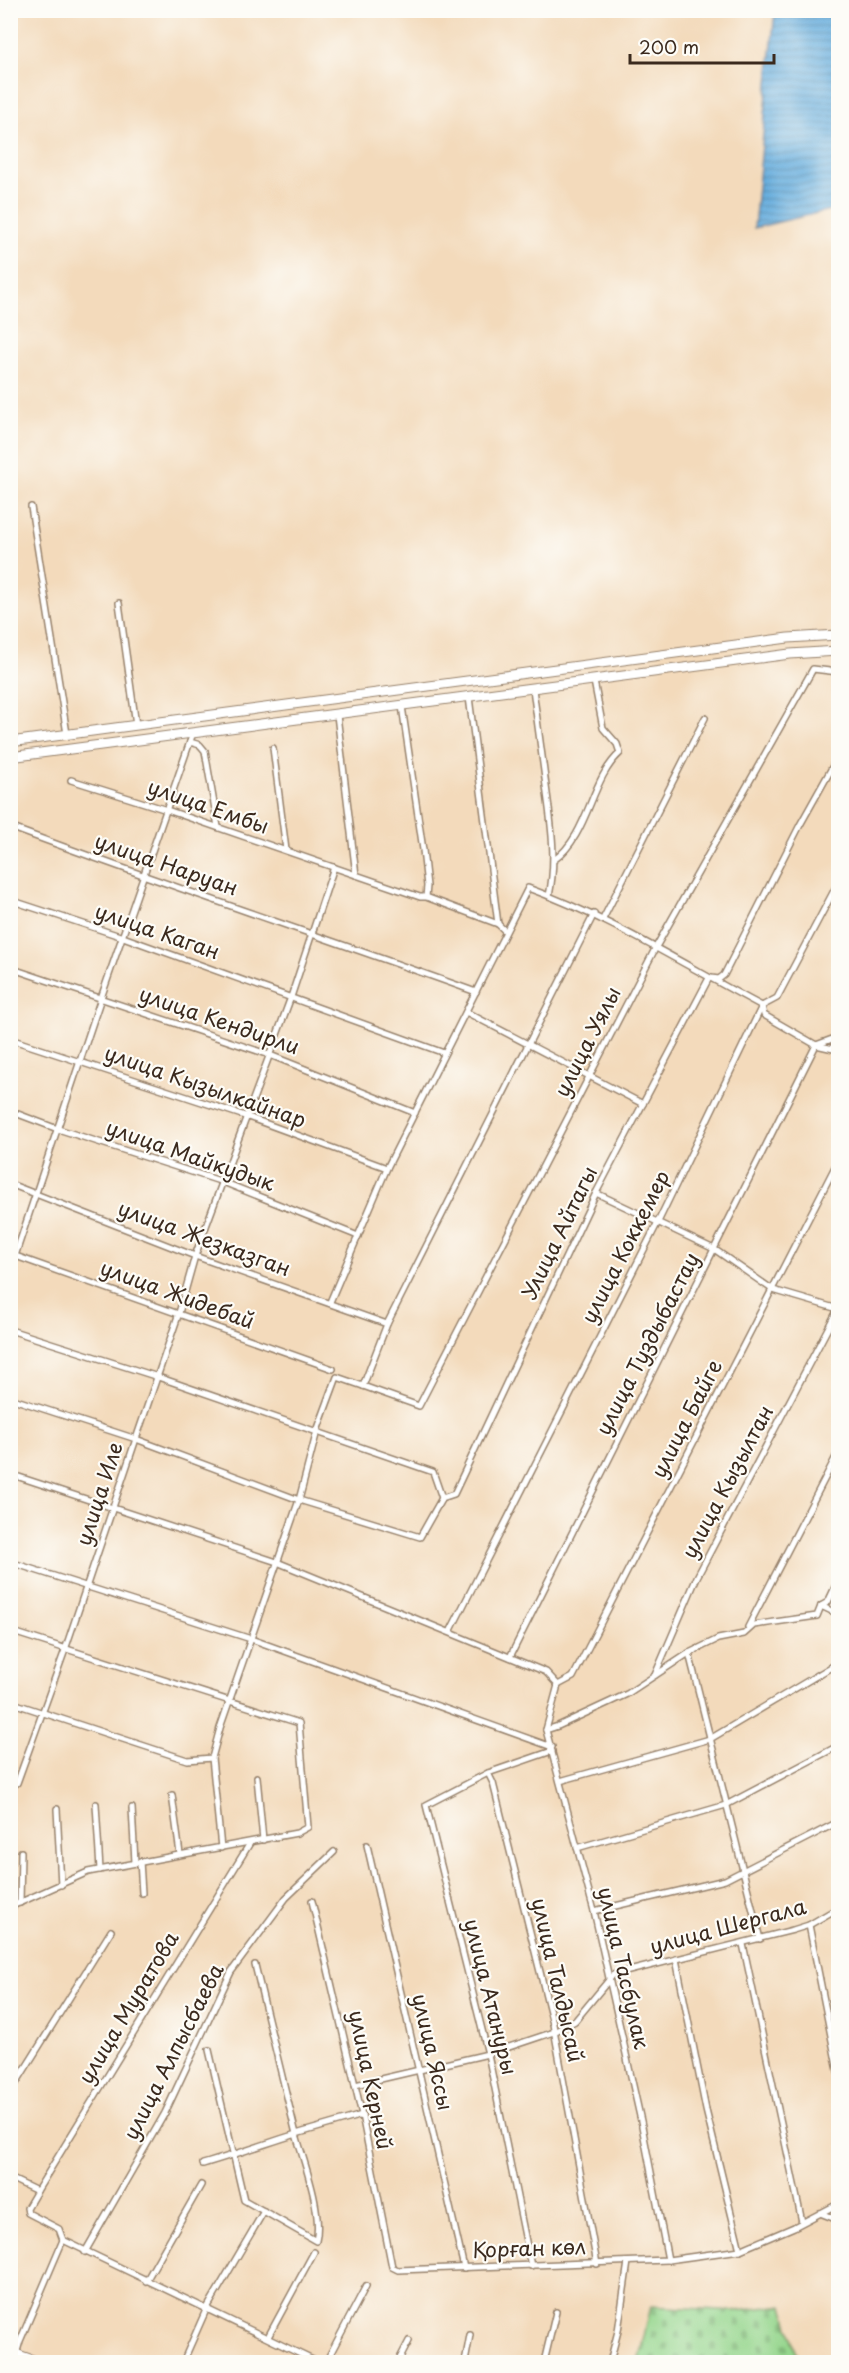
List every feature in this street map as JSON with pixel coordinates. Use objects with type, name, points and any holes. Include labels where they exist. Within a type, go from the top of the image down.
[{"type":"main road","points":[[10,742],[788,638],[838,635]]},
{"type":"main road","points":[[10,757],[790,654],[838,651]]},
{"type":"main road","points":[[92,731],[94,746]]},
{"type":"main road","points":[[16,2357],[38,2362]]},
{"type":"street","points":[[31,507],[67,734]]},
{"type":"street","points":[[119,603],[136,725]]},
{"type":"street","name":"улица Уялы","points":[[363,1386],[419,1406],[656,947],[813,669],[838,672]]},
{"type":"street","points":[[554,860],[568,846],[609,765],[620,753],[617,744],[603,728],[594,681]]},
{"type":"street","points":[[533,689],[551,820],[554,860],[549,896]]},
{"type":"street","points":[[469,697],[498,924],[505,931]]},
{"type":"street","points":[[402,706],[423,850],[426,897]]},
{"type":"street","points":[[337,715],[356,875]]},
{"type":"street","points":[[603,919],[705,718]]},
{"type":"street","points":[[10,1271],[13,1255],[193,732]]},
{"type":"street","points":[[190,742],[200,745],[205,751],[218,827]]},
{"type":"street","points":[[273,748],[285,850]]},
{"type":"street","points":[[709,978],[718,979],[724,975],[800,825],[838,757]]},
{"type":"street","name":"улица Ембы","points":[[71,780],[218,827],[420,897],[426,897],[498,924]]},
{"type":"street","name":"улица Наруан","points":[[10,827],[142,876],[476,992]]},
{"type":"street","points":[[299,1500],[136,1439],[179,1313],[195,1256],[291,997],[334,867]]},
{"type":"street","name":"улица Коккемер","points":[[450,1632],[658,1222],[762,1006],[777,998],[838,883]]},
{"type":"street","points":[[330,1302],[387,1168],[528,888],[594,914],[762,1006],[764,1015],[816,1046],[838,1050]]},
{"type":"street","name":"улица Каган","points":[[10,900],[123,937],[444,1053]]},
{"type":"street","points":[[221,1848],[212,1758],[299,1500],[317,1431],[337,1377],[363,1386],[387,1324],[594,914]]},
{"type":"street","name":"улица Кендирли","points":[[10,968],[270,1055],[415,1113]]},
{"type":"street","name":"Улица Айтагы","points":[[299,1500],[420,1538],[442,1498],[454,1494],[596,1193],[709,978]]},
{"type":"street","points":[[466,1012],[643,1104]]},
{"type":"street","points":[[816,1046],[835,1038],[838,1032]]},
{"type":"street","name":"улица Кызылкайнар","points":[[10,1039],[248,1117],[387,1168]]},
{"type":"street","name":"улица Туздыбастау","points":[[510,1658],[816,1046]]},
{"type":"street","name":"улица Майкудык","points":[[10,1112],[223,1182],[358,1236]]},
{"type":"street","name":"улица Байге","points":[[558,1685],[573,1677],[838,1161]]},
{"type":"street","name":"улица Жезказган","points":[[10,1184],[195,1256],[387,1324]]},
{"type":"street","points":[[596,1193],[714,1249],[773,1290],[838,1309]]},
{"type":"street","name":"улица Жидебай","points":[[13,1255],[333,1369]]},
{"type":"street","name":"улица Кызылтан","points":[[655,1675],[697,1577],[838,1309]]},
{"type":"street","points":[[10,1330],[158,1377],[433,1472],[442,1498]]},
{"type":"street","name":"улица Иле","points":[[10,1398],[136,1439],[65,1650]]},
{"type":"street","points":[[744,1634],[838,1453]]},
{"type":"street","points":[[10,1474],[277,1563],[546,1672],[558,1685],[546,1730]]},
{"type":"street","points":[[10,1562],[251,1639],[552,1749]]},
{"type":"street","points":[[546,1730],[627,1694],[689,1653],[718,1639],[744,1634],[754,1625],[818,1616],[821,1606],[828,1602],[838,1581]]},
{"type":"street","points":[[821,1606],[838,1614]]},
{"type":"street","points":[[10,1631],[299,1724],[309,1827],[297,1833],[250,1843],[88,1872],[10,1907]]},
{"type":"street","points":[[10,1787],[17,1783],[65,1650]]},
{"type":"street","points":[[689,1653],[760,1939]]},
{"type":"street","points":[[560,1781],[710,1739],[838,1663]]},
{"type":"street","points":[[10,1702],[187,1760],[212,1758]]},
{"type":"street","name":"улица Тасбулак","points":[[546,1730],[594,1911],[655,2188],[668,2260]]},
{"type":"street","points":[[578,1848],[726,1805],[838,1746]]},
{"type":"street","points":[[488,1773],[552,1749]]},
{"type":"street","name":"улица Талдысай","points":[[488,1773],[493,1783],[554,2032],[597,2264]]},
{"type":"street","name":"улица Атануры","points":[[488,1773],[426,1805],[488,2054],[531,2266]]},
{"type":"street","points":[[257,1777],[263,1840]]},
{"type":"street","points":[[172,1795],[180,1854]]},
{"type":"street","points":[[96,1804],[99,1870]]},
{"type":"street","points":[[132,1808],[142,1893]]},
{"type":"street","points":[[57,1809],[61,1885]]},
{"type":"street","points":[[594,1911],[725,1880],[838,1822]]},
{"type":"street","name":"улица Муратова","points":[[37,2191],[250,1843]]},
{"type":"street","name":"улица Яссы","points":[[367,1845],[464,2268]]},
{"type":"street","points":[[20,1903],[21,1852]]},
{"type":"street","name":"улица Алпысбаева","points":[[85,2252],[165,2113],[231,1972],[286,1898],[334,1852]]},
{"type":"street","name":"улица Керней","points":[[312,1901],[362,2115],[392,2267]]},
{"type":"street","name":"улица Шергала","points":[[609,1979],[625,1971],[743,1944],[809,1925],[838,1908]]},
{"type":"street","points":[[809,1925],[838,2071]]},
{"type":"street","points":[[10,2093],[111,1931]]},
{"type":"street","points":[[743,1944],[802,2222]]},
{"type":"street","points":[[676,1959],[706,2110],[740,2250]]},
{"type":"street","points":[[209,2050],[244,2200],[316,2241],[318,2230],[312,2196],[255,1965]]},
{"type":"street","points":[[355,2085],[488,2054],[554,2032],[575,2021],[609,1979]]},
{"type":"street","points":[[203,2164],[362,2115]]},
{"type":"street","points":[[10,2178],[37,2191],[27,2208],[28,2213],[59,2229],[63,2240],[317,2362]]},
{"type":"street","points":[[146,2281],[201,2185]]},
{"type":"street","name":"Қорған көл","points":[[392,2267],[398,2270],[597,2264],[668,2260],[740,2250],[838,2204]]},
{"type":"street","points":[[183,2362],[206,2310],[264,2211]]},
{"type":"street","points":[[820,2212],[838,2220]]},
{"type":"street","points":[[16,2357],[20,2341],[63,2240]]},
{"type":"street","points":[[268,2337],[314,2252]]},
{"type":"street","points":[[610,2362],[618,2331],[628,2262]]},
{"type":"street","points":[[327,2362],[366,2286]]},
{"type":"street","points":[[544,2362],[556,2312]]},
{"type":"street","points":[[465,2362],[470,2335]]},
{"type":"street","points":[[398,2362],[409,2341]]},
{"type":"green space","points":[[783,2305],[799,2362],[638,2362],[651,2306],[737,2311]]},
{"type":"water","points":[[775,11],[838,11],[838,208],[754,228]]}]
